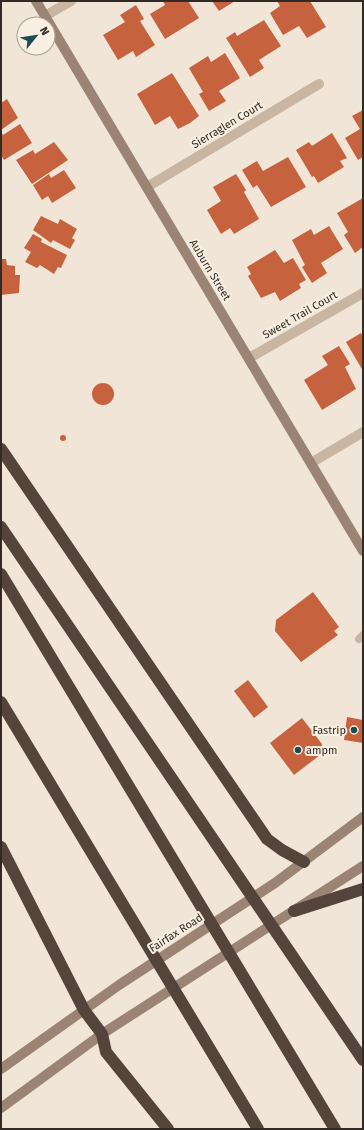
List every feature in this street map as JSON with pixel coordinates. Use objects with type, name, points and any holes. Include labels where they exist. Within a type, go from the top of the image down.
[{"type":"highway","points":[[1,449],[267,839],[282,850],[304,862]]},
{"type":"highway","points":[[1,527],[363,1060]]},
{"type":"highway","points":[[1,574],[335,1129]]},
{"type":"highway","points":[[1,702],[258,1129]]},
{"type":"highway","points":[[1,847],[84,1010],[102,1034],[106,1052],[168,1129]]},
{"type":"highway","points":[[294,912],[363,889]]},
{"type":"highway","points":[[339,1026],[363,1047]]},
{"type":"main road","name":"Auburn Street","points":[[36,1],[46,16]]},
{"type":"main road","name":"Auburn Street","points":[[56,33],[363,551]]},
{"type":"main road","name":"Fairfax Road","points":[[1,1069],[119,985],[275,883],[363,817]]},
{"type":"main road","points":[[1,1108],[102,1034],[294,912],[363,866]]},
{"type":"street","points":[[46,16],[71,1]]},
{"type":"street","name":"Sierraglen Court","points":[[147,187],[319,84]]},
{"type":"street","name":"Sweet Trail Court","points":[[249,358],[363,292]]},
{"type":"street","points":[[311,463],[363,432]]},
{"type":"building","points":[[163,1],[188,1],[199,18],[165,39],[150,14],[165,5]]},
{"type":"building","points":[[212,1],[235,1],[219,11]]},
{"type":"building","points":[[277,1],[310,1],[326,27],[307,38],[299,26],[283,35],[270,13],[280,6]]},
{"type":"building","points":[[136,5],[144,19],[140,21],[155,45],[136,57],[133,51],[118,60],[103,35],[125,22],[120,15]]},
{"type":"building","points":[[264,20],[281,46],[259,60],[264,68],[250,77],[226,38],[235,32],[237,36]]},
{"type":"building","points":[[225,53],[240,78],[219,91],[226,101],[209,111],[199,94],[203,92],[189,68],[208,56],[211,62]]},
{"type":"building","points":[[172,73],[199,116],[190,123],[178,129],[170,116],[155,125],[137,94]]},
{"type":"building","points":[[7,99],[18,118],[1,130],[1,103]]},
{"type":"building","points":[[363,110],[363,157],[358,160],[345,138],[360,129],[352,116]]},
{"type":"building","points":[[20,124],[32,143],[4,160],[1,155],[1,132],[3,135]]},
{"type":"building","points":[[332,133],[347,158],[340,161],[344,167],[318,183],[314,176],[312,177],[296,150],[309,142],[312,146]]},
{"type":"building","points":[[54,142],[68,160],[32,184],[16,160],[33,150],[35,154]]},
{"type":"building","points":[[288,157],[306,187],[271,207],[257,185],[253,188],[242,170],[257,161],[263,171]]},
{"type":"building","points":[[64,170],[76,188],[52,203],[48,196],[42,200],[33,185],[49,174],[51,178]]},
{"type":"building","points":[[236,174],[246,190],[244,192],[259,219],[234,234],[230,228],[221,234],[207,210],[221,201],[213,187]]},
{"type":"building","points":[[363,198],[363,247],[355,253],[344,235],[348,232],[337,213]]},
{"type":"building","points":[[41,216],[58,224],[60,219],[77,229],[72,238],[75,240],[70,249],[53,240],[51,243],[33,230]]},
{"type":"building","points":[[329,226],[343,249],[321,263],[327,273],[312,283],[302,267],[305,265],[292,240],[311,229],[314,235]]},
{"type":"building","points":[[33,234],[42,239],[41,242],[67,255],[61,268],[58,267],[54,274],[40,265],[37,268],[25,262],[31,252],[24,248]]},
{"type":"building","points":[[275,250],[284,263],[293,258],[306,280],[299,284],[301,288],[280,301],[275,292],[261,298],[248,276],[251,274],[247,267]]},
{"type":"building","points":[[1,259],[6,259],[7,265],[15,266],[15,275],[20,275],[19,293],[1,295]]},
{"type":"building","points":[[361,333],[363,337],[363,371],[346,342]]},
{"type":"building","points":[[339,346],[350,364],[345,367],[356,389],[322,410],[304,380],[328,365],[322,356]]},
{"type":"building","points":[[103,383],[111,386],[114,394],[111,402],[103,405],[95,402],[92,394],[95,386]]},
{"type":"building","points":[[63,435],[66,438],[63,441],[60,438]]},
{"type":"building","points":[[313,592],[339,627],[334,631],[338,635],[301,662],[275,631],[276,620]]},
{"type":"building","points":[[248,680],[268,707],[254,718],[234,691]]},
{"type":"building","name":"Fastrip","points":[[347,717],[363,720],[363,743],[344,740]]},
{"type":"building","name":"ampm","points":[[302,718],[322,744],[320,755],[294,775],[270,743]]},
{"type":"place","name":"Fastrip","points":[[354,730]]},
{"type":"place","name":"ampm","points":[[298,750]]}]
